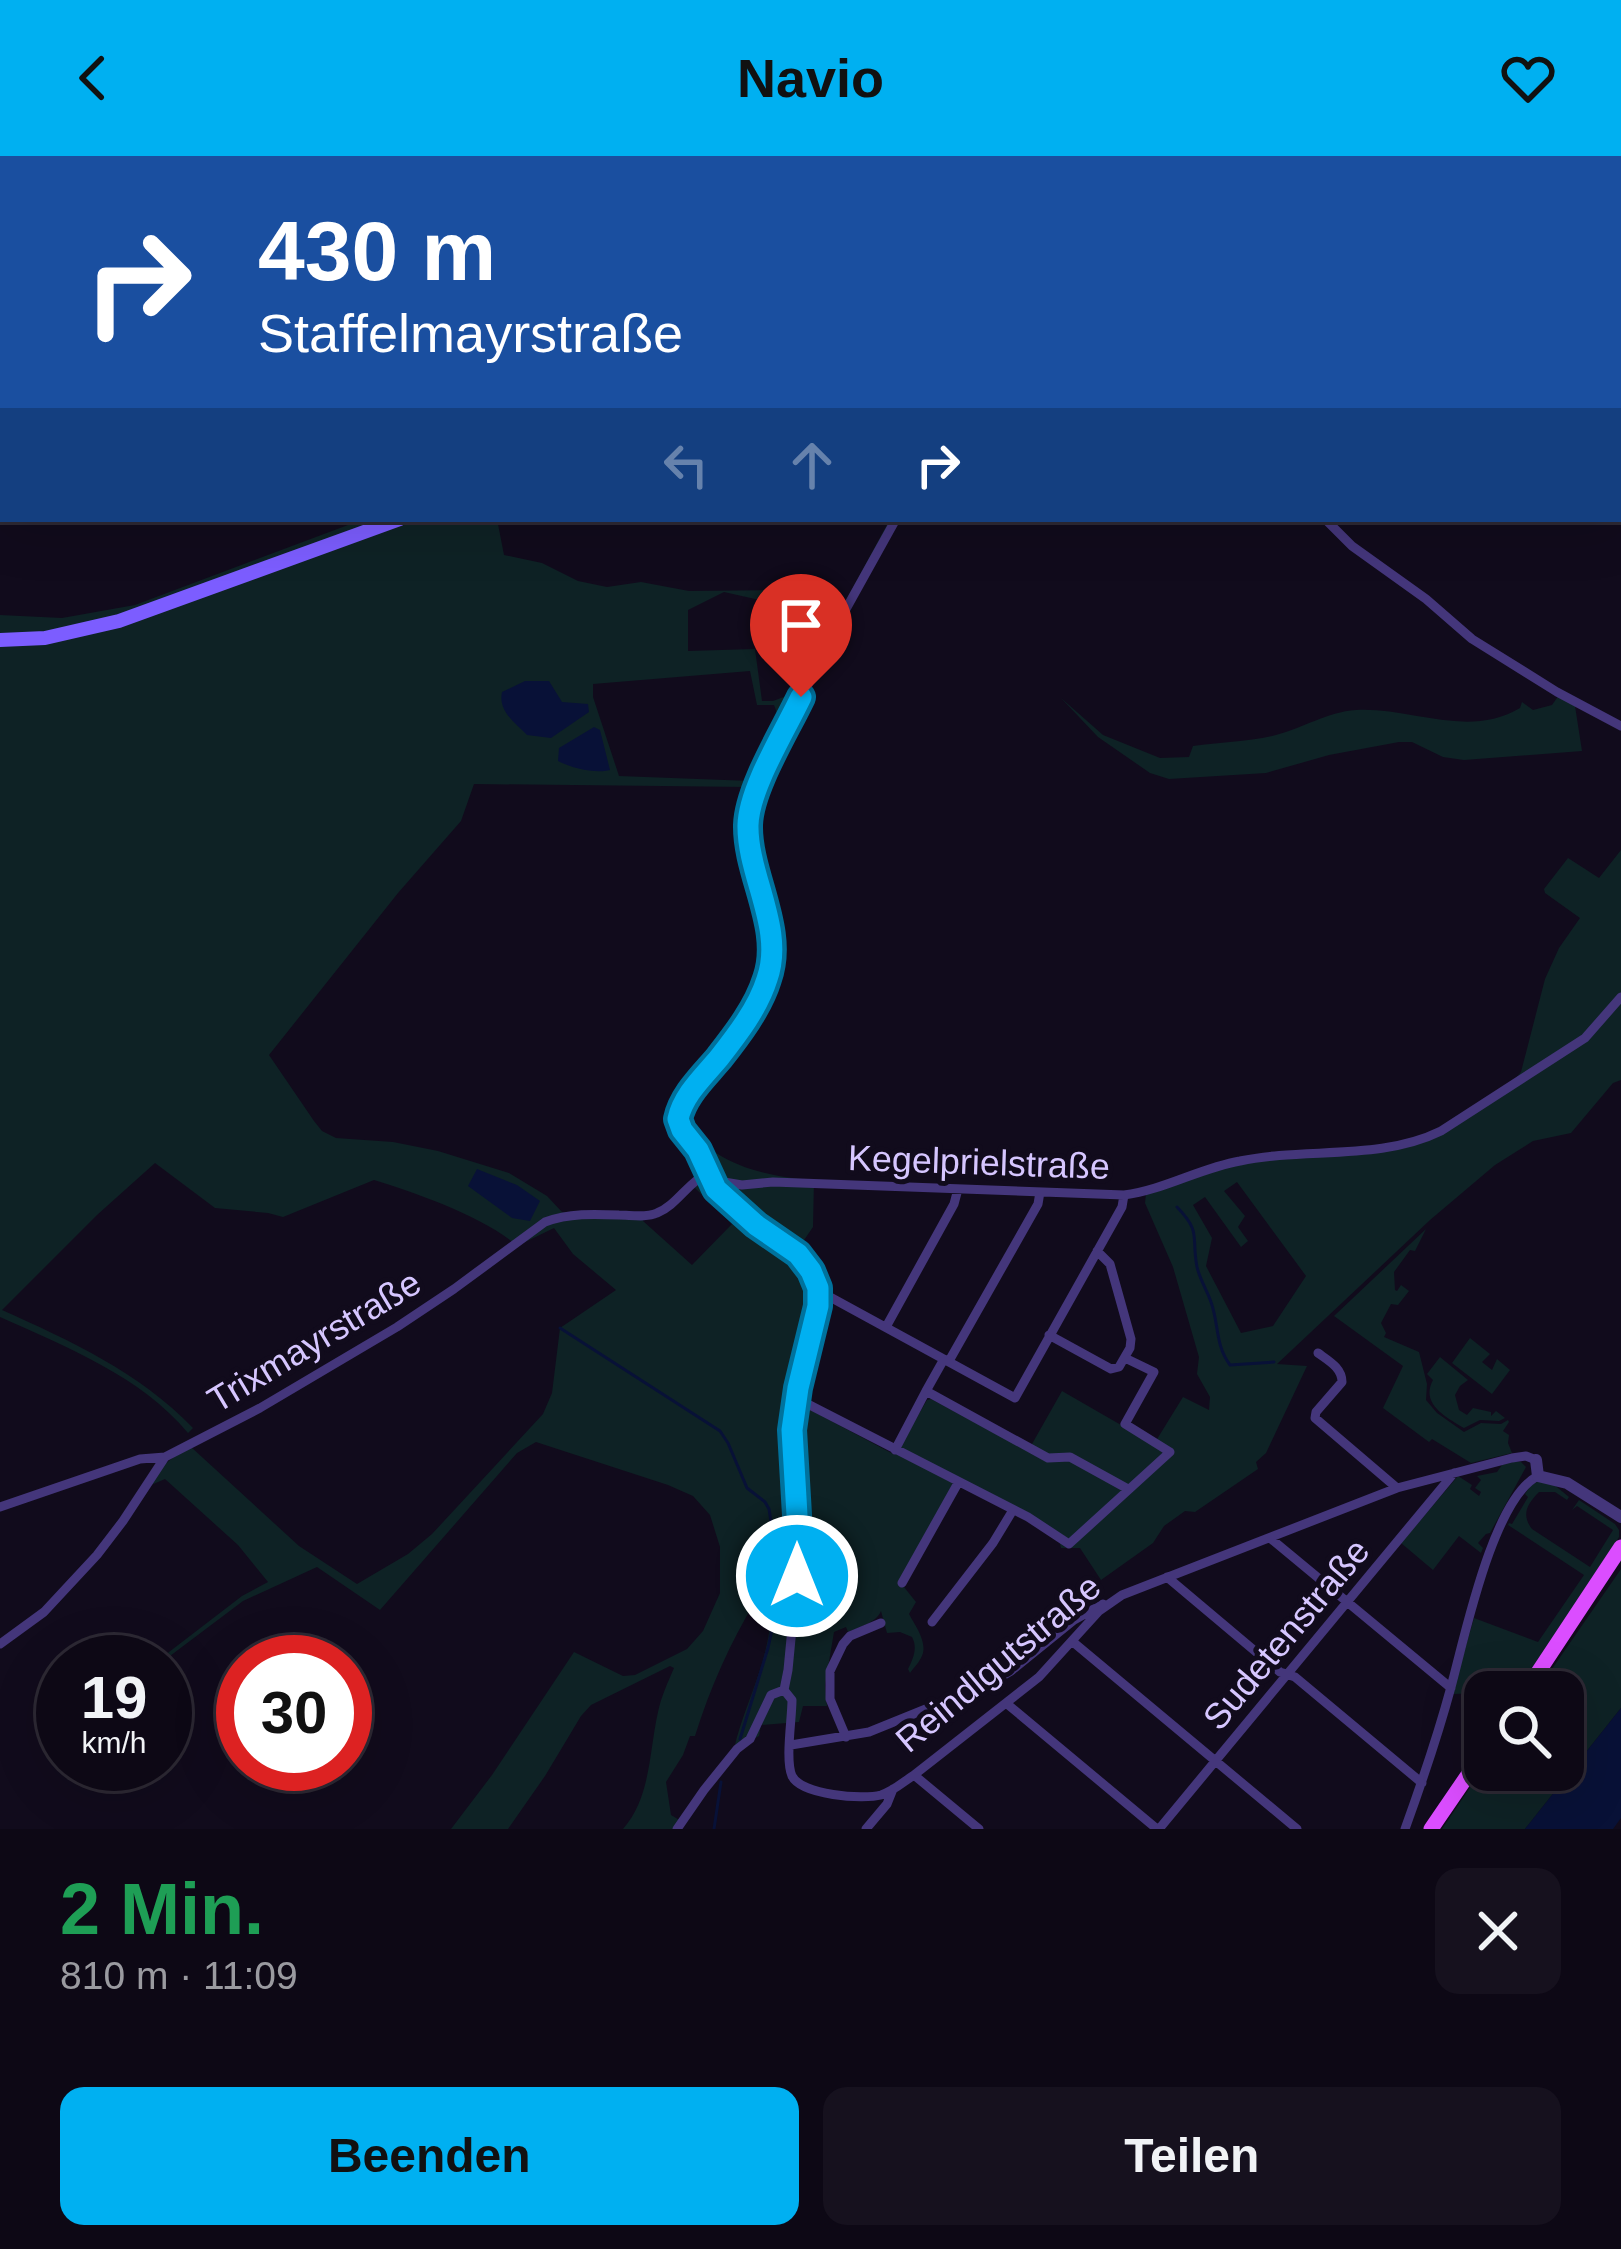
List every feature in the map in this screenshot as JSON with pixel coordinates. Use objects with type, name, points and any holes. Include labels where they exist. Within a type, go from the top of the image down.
[{"type":"main road","points":[[0,640],[45,638],[119,621],[392,522]]},
{"type":"main road","points":[[1539,1671],[1621,1547]]},
{"type":"main road","points":[[1431,1829],[1464,1781]]},
{"type":"street","points":[[676,1829],[750,1738],[771,1695],[784,1690],[797,1576],[792,1430],[819,1295],[815,1279],[798,1254],[721,1194],[680,1124],[679,1112],[755,1006],[771,964],[770,936],[750,842],[750,807],[836,626],[894,522]]},
{"type":"street","points":[[1328,522],[1362,555],[1426,599],[1472,639],[1621,727]]},
{"type":"street","name":"Kegelprielstraße","points":[[710,1177],[742,1185],[773,1182],[1124,1195],[1245,1160],[1387,1148],[1422,1140],[1560,1057],[1585,1038],[1621,997]]},
{"type":"street","name":"Trixmayrstraße","points":[[0,1644],[44,1612],[97,1555],[165,1457],[260,1408],[397,1327],[545,1222],[570,1215],[655,1214],[692,1181],[710,1177]]},
{"type":"street","points":[[735,1206],[732,1197],[742,1185]]},
{"type":"street","points":[[886,1327],[958,1189]]},
{"type":"street","points":[[895,1450],[1038,1204],[1040,1192]]},
{"type":"street","points":[[819,1295],[1016,1398],[1122,1207],[1124,1195]]},
{"type":"street","points":[[1049,1335],[1111,1370],[1125,1358],[1131,1340],[1110,1264],[1097,1251]]},
{"type":"street","points":[[1318,1353],[1335,1366],[1342,1382],[1316,1418],[1397,1488]]},
{"type":"street","points":[[796,1399],[1070,1544],[1170,1452],[1126,1424],[1154,1372],[1125,1358]]},
{"type":"street","points":[[926,1391],[1048,1457],[1070,1456],[1128,1489]]},
{"type":"street","name":"Reindlgutstraße","points":[[784,1690],[792,1700],[790,1767],[806,1789],[867,1797],[893,1790],[1039,1677],[1109,1603],[1397,1488],[1526,1456],[1536,1460]]},
{"type":"street","points":[[0,1507],[140,1459],[165,1457]]},
{"type":"street","points":[[1536,1460],[1538,1476]]},
{"type":"street","points":[[1536,1460],[1621,1517]]},
{"type":"street","name":"Sudetenstraße","points":[[1158,1829],[1454,1472]]},
{"type":"street","points":[[1405,1829],[1493,1541],[1525,1485],[1538,1476],[1579,1490]]},
{"type":"street","points":[[902,1582],[958,1483]]},
{"type":"street","points":[[932,1622],[1013,1510]]},
{"type":"street","points":[[1270,1538],[1451,1688]]},
{"type":"street","points":[[1167,1577],[1422,1783]]},
{"type":"street","points":[[791,1745],[869,1732],[990,1682],[1011,1671],[1074,1620],[1109,1603]]},
{"type":"street","points":[[846,1737],[830,1699],[830,1671],[850,1636],[881,1623]]},
{"type":"street","points":[[1073,1642],[1297,1829]]},
{"type":"street","points":[[1006,1703],[1158,1829]]},
{"type":"street","points":[[914,1774],[979,1829]]},
{"type":"street","points":[[866,1829],[893,1790]]},
{"type":"green space","points":[[356,522],[498,522],[504,555],[542,563],[578,581],[607,587],[641,582],[689,591],[789,590],[802,595],[808,671],[888,522],[898,522],[758,795],[754,831],[775,944],[773,974],[745,1032],[693,1097],[684,1116],[722,1157],[758,1171],[814,1180],[813,1227],[800,1246],[819,1265],[827,1285],[815,1292],[791,1401],[787,1441],[793,1491],[799,1409],[803,1406],[895,1455],[931,1399],[1028,1451],[1062,1391],[1154,1444],[1183,1397],[1209,1410],[1210,1397],[1197,1374],[1199,1357],[1173,1267],[1145,1203],[1146,1194],[1234,1158],[1421,1137],[1514,1080],[1521,1072],[1545,979],[1580,918],[1544,889],[1568,858],[1599,878],[1621,850],[1621,1080],[1613,1083],[1571,1133],[1533,1141],[1495,1165],[1277,1364],[1307,1366],[1266,1453],[1256,1462],[1258,1469],[1195,1512],[1185,1511],[1164,1526],[1153,1543],[1101,1580],[1080,1548],[1061,1548],[1059,1540],[957,1476],[900,1582],[916,1602],[909,1614],[923,1647],[910,1673],[915,1649],[912,1637],[887,1633],[881,1611],[862,1626],[834,1632],[825,1685],[827,1706],[803,1706],[799,1722],[761,1725],[759,1736],[734,1749],[770,1623],[770,1605],[756,1600],[721,1666],[695,1736],[690,1736],[666,1782],[671,1815],[681,1821],[675,1829],[623,1829],[644,1788],[659,1706],[674,1668],[670,1666],[591,1705],[508,1829],[451,1829],[574,1652],[623,1676],[635,1675],[687,1649],[703,1631],[720,1593],[720,1547],[710,1515],[693,1496],[668,1485],[536,1442],[517,1453],[380,1610],[317,1567],[243,1601],[192,1639],[191,1635],[242,1596],[268,1582],[238,1545],[165,1479],[151,1485],[167,1462],[191,1447],[299,1546],[357,1584],[432,1534],[543,1414],[552,1393],[560,1328],[616,1290],[573,1254],[554,1228],[517,1246],[469,1216],[374,1180],[283,1217],[215,1208],[155,1163],[2,1310],[127,1374],[193,1428],[188,1433],[125,1379],[0,1317],[0,615],[62,618],[135,605]],"holes":[[[724,592],[764,601],[790,600],[799,673],[797,692],[773,701],[762,701],[755,649],[688,651],[688,610]],[[750,671],[757,705],[774,705],[778,725],[751,781],[619,776],[593,684]],[[474,784],[748,787],[745,835],[762,918],[762,974],[730,1034],[673,1104],[676,1124],[701,1167],[695,1188],[732,1224],[692,1265],[643,1221],[648,1212],[562,1212],[547,1196],[509,1173],[438,1151],[336,1138],[322,1131],[269,1055],[461,821]],[[1237,1182],[1306,1276],[1273,1326],[1241,1333],[1206,1266],[1212,1238],[1193,1205],[1205,1197],[1241,1247],[1248,1241],[1238,1227],[1245,1216],[1224,1191]]]},
{"type":"green space","points":[[1559,695],[1575,706],[1582,751],[1464,760],[1399,742],[1266,773],[1169,779],[1150,773],[1098,737],[1061,698],[1103,735],[1160,758],[1189,757],[1193,746],[1276,735],[1345,711],[1480,721],[1520,708],[1522,702],[1533,710],[1552,705]]},
{"type":"green space","points":[[1426,1229],[1415,1251],[1410,1250],[1394,1272],[1395,1290],[1401,1285],[1409,1291],[1398,1305],[1391,1304],[1381,1323],[1384,1337],[1419,1352],[1426,1400],[1464,1432],[1481,1423],[1508,1420],[1503,1431],[1509,1435],[1512,1453],[1471,1463],[1432,1439],[1429,1442],[1383,1408],[1403,1366],[1334,1316]]},
{"type":"green space","points":[[1470,1338],[1490,1354],[1482,1362],[1492,1370],[1497,1359],[1510,1370],[1492,1394],[1452,1363]]},
{"type":"green space","points":[[1440,1357],[1468,1380],[1455,1395],[1459,1410],[1467,1415],[1473,1408],[1491,1412],[1491,1416],[1496,1411],[1505,1418],[1480,1420],[1464,1428],[1437,1409],[1430,1396],[1433,1380],[1427,1374]]},
{"type":"green space","points":[[1513,1462],[1526,1467],[1490,1533],[1478,1543],[1481,1553],[1459,1536],[1433,1570],[1401,1543],[1458,1476],[1479,1496],[1477,1476]]},
{"type":"green space","points":[[1552,1483],[1569,1497],[1539,1492],[1527,1510],[1532,1529],[1590,1567],[1613,1530],[1577,1506],[1572,1510],[1579,1500],[1615,1524],[1619,1537],[1531,1671],[1464,1671],[1464,1694],[1452,1694],[1474,1618],[1538,1642],[1584,1575],[1508,1525],[1531,1485]]},
{"type":"green space","points":[[1621,1569],[1621,1708],[1584,1755],[1584,1671],[1551,1671]]},
{"type":"green space","points":[[1468,1791],[1555,1791],[1525,1829],[1442,1829]]},
{"type":"water","points":[[525,681],[549,681],[562,702],[588,704],[589,712],[551,738],[527,735],[508,716],[501,699],[502,692]]},
{"type":"water","points":[[594,727],[600,730],[610,770],[584,770],[558,761],[559,748]]},
{"type":"water","points":[[477,1169],[517,1185],[540,1201],[530,1221],[512,1218],[468,1186]]},
{"type":"water","points":[[1621,1708],[1621,1818],[1613,1829],[1525,1829],[1555,1791],[1584,1791],[1584,1755]]},
{"type":"waterway","points":[[1177,1207],[1193,1229],[1197,1267],[1230,1365],[1274,1362]]},
{"type":"waterway","points":[[560,1328],[720,1431],[747,1488],[769,1509],[776,1611],[740,1739]]},
{"type":"waterway","points":[[714,1829],[721,1782]]},
{"type":"route","points":[[797,1576],[792,1430],[818,1288],[811,1271],[790,1246],[756,1225],[716,1189],[678,1119],[681,1106],[743,1024],[770,974],[770,936],[748,820],[754,796],[801,697]]}]
